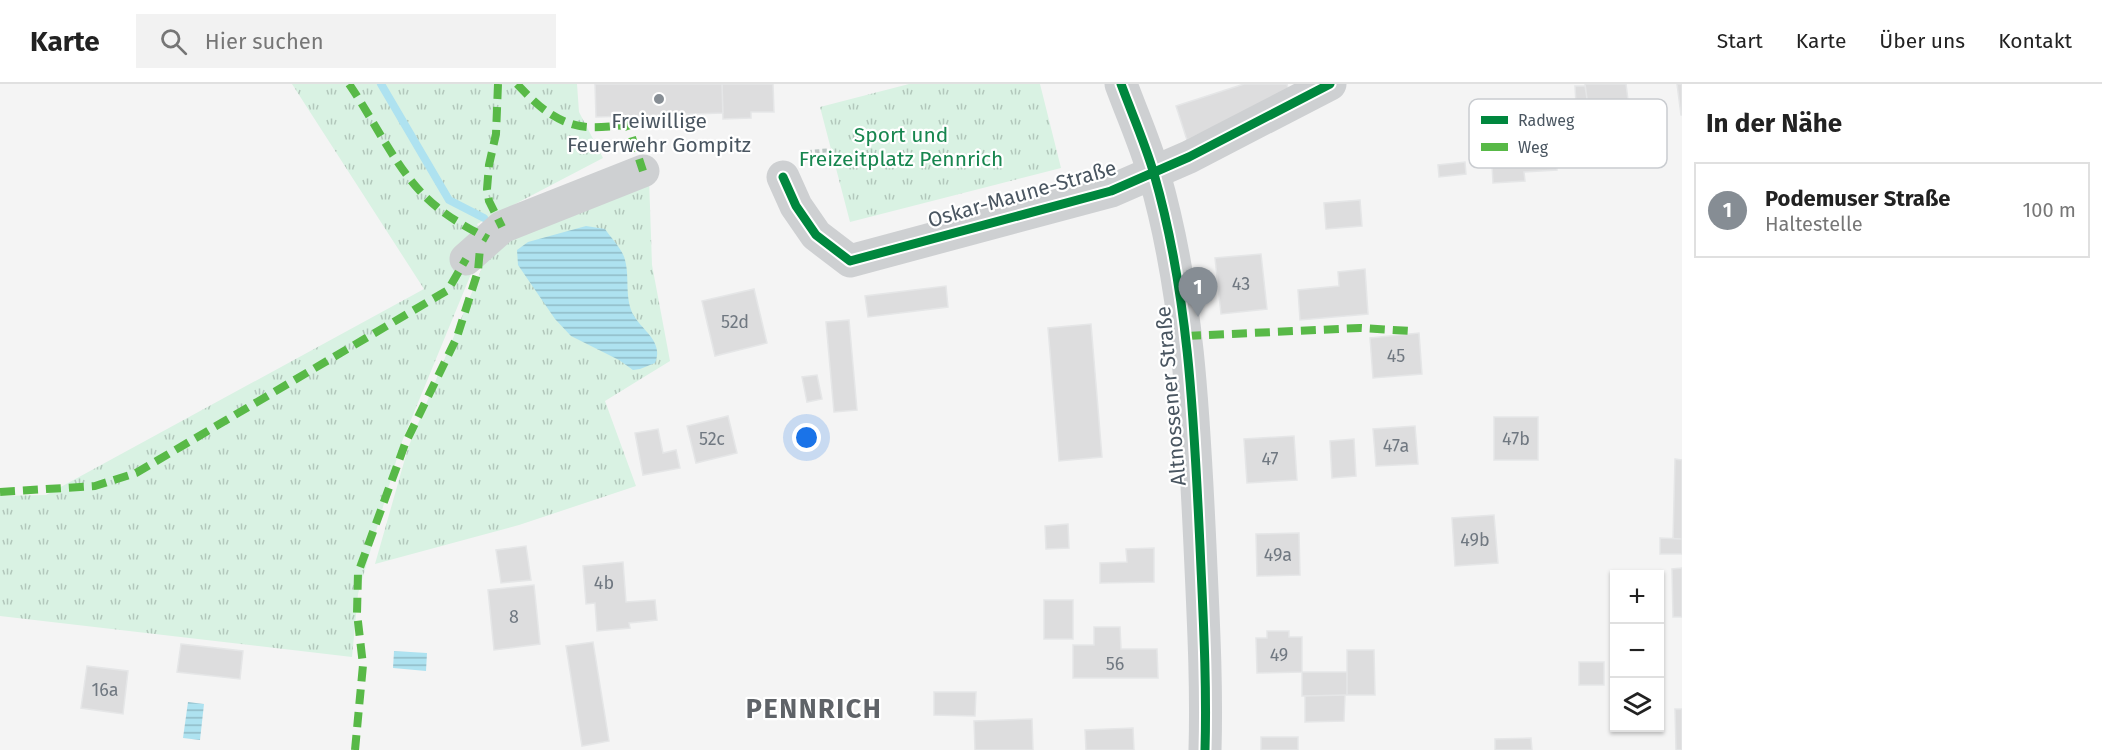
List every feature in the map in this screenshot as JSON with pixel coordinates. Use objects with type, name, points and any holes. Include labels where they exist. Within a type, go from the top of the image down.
[{"type":"street","name":"Altnossener Straße","points":[[1121,84],[1154,172],[1170,239],[1184,320],[1194,418],[1203,625],[1205,750]]},
{"type":"street","name":"Oskar-Maune-Straße","points":[[783,177],[796,206],[816,235],[850,261],[1111,191],[1189,157],[1330,84]]},
{"type":"street","points":[[485,241],[643,171]]},
{"type":"path","points":[[809,152],[831,150]]},
{"type":"green space","points":[[292,84],[577,84],[579,112],[603,158],[477,224],[485,240],[401,444],[358,594],[352,657],[0,616],[0,496],[46,495],[424,289]]},
{"type":"green space","name":"Sport und Freizeitplatz Pennrich","points":[[909,84],[1040,84],[1061,168],[850,222],[820,107]]},
{"type":"green space","points":[[649,178],[652,265],[670,361],[605,401],[636,486],[519,525],[375,564],[408,448],[495,236]]},
{"type":"water","points":[[586,226],[605,229],[622,252],[631,309],[655,343],[657,356],[655,363],[633,370],[619,360],[571,336],[555,319],[518,265],[517,250],[528,242]]},
{"type":"water","points":[[394,651],[427,653],[426,671],[393,668]]},
{"type":"water","points":[[188,702],[204,704],[200,740],[183,738]]},
{"type":"building","name":"Freiwillige Feuerwehr Gompitz","points":[[595,84],[722,84],[723,113],[596,117]]},
{"type":"building","points":[[722,84],[773,84],[774,112],[751,112],[751,118],[723,119]]},
{"type":"building","points":[[1244,84],[1287,84],[1289,92],[1187,140],[1176,106]]},
{"type":"building","points":[[1585,84],[1626,84],[1628,99],[1587,99]]},
{"type":"building","points":[[1677,84],[1682,84],[1682,115],[1681,115]]},
{"type":"building","points":[[1575,86],[1585,86],[1587,99],[1576,99]]},
{"type":"building","points":[[1465,162],[1466,174],[1439,177],[1438,165]]},
{"type":"building","points":[[1492,168],[1557,168],[1557,170],[1524,172],[1525,181],[1493,183]]},
{"type":"building","points":[[1360,200],[1362,226],[1326,229],[1324,203]]},
{"type":"building","points":[[1261,254],[1267,309],[1221,314],[1215,258]]},
{"type":"building","points":[[1365,269],[1368,314],[1300,320],[1298,290],[1339,286],[1338,272]]},
{"type":"building","points":[[946,286],[948,307],[868,317],[865,296]]},
{"type":"building","points":[[754,289],[767,343],[715,356],[702,301]]},
{"type":"building","points":[[849,320],[857,410],[834,412],[826,322]]},
{"type":"building","points":[[1091,324],[1102,457],[1059,461],[1048,328]]},
{"type":"building","points":[[1419,333],[1422,374],[1373,378],[1370,338]]},
{"type":"building","points":[[817,375],[822,399],[807,402],[802,377]]},
{"type":"building","points":[[728,416],[737,453],[696,463],[687,426]]},
{"type":"building","points":[[1494,417],[1538,417],[1538,460],[1494,460]]},
{"type":"building","points":[[1415,426],[1418,464],[1376,466],[1373,429]]},
{"type":"building","points":[[658,429],[663,453],[676,450],[680,468],[643,475],[635,433]]},
{"type":"building","points":[[1294,436],[1297,480],[1247,483],[1244,439]]},
{"type":"building","points":[[1354,439],[1356,476],[1332,478],[1330,441]]},
{"type":"building","points":[[1675,459],[1682,460],[1682,539],[1673,539]]},
{"type":"building","points":[[1494,515],[1498,563],[1455,566],[1452,518]]},
{"type":"building","points":[[1068,524],[1069,548],[1046,549],[1045,526]]},
{"type":"building","points":[[1299,533],[1300,575],[1257,576],[1256,534]]},
{"type":"building","points":[[1660,538],[1682,539],[1682,554],[1660,554]]},
{"type":"building","points":[[526,546],[531,580],[501,583],[496,550]]},
{"type":"building","points":[[1154,548],[1154,582],[1100,583],[1100,563],[1127,562],[1126,549]]},
{"type":"building","points":[[623,562],[626,602],[655,600],[657,620],[629,623],[630,628],[597,631],[595,603],[586,604],[583,566]]},
{"type":"building","points":[[1682,568],[1682,617],[1673,617],[1672,569]]},
{"type":"building","points":[[534,585],[540,644],[494,650],[488,590]]},
{"type":"building","points":[[1044,600],[1073,600],[1073,639],[1044,639]]},
{"type":"building","points":[[1094,627],[1120,627],[1121,649],[1157,649],[1158,678],[1073,678],[1073,645],[1094,645]]},
{"type":"building","points":[[1267,631],[1289,631],[1289,637],[1302,637],[1302,672],[1257,673],[1256,638],[1267,638]]},
{"type":"building","points":[[593,642],[609,741],[582,746],[566,646]]},
{"type":"building","points":[[181,644],[243,651],[240,679],[177,672]]},
{"type":"building","points":[[1347,650],[1374,650],[1375,695],[1347,695]]},
{"type":"building","points":[[1579,662],[1604,662],[1604,685],[1579,685]]},
{"type":"building","points":[[87,666],[128,671],[123,714],[81,708]]},
{"type":"building","points":[[1302,672],[1347,672],[1347,695],[1302,696]]},
{"type":"building","points":[[934,692],[976,692],[975,716],[934,715]]},
{"type":"building","points":[[1345,695],[1344,721],[1305,722],[1305,696]]},
{"type":"building","points":[[1675,709],[1682,709],[1682,750],[1676,750]]},
{"type":"building","points":[[1032,719],[1033,750],[975,750],[974,721]]},
{"type":"building","points":[[1133,728],[1134,750],[1086,750],[1085,730]]},
{"type":"building","points":[[1261,737],[1298,737],[1298,750],[1261,750]]},
{"type":"building","points":[[1531,738],[1532,750],[1495,750],[1495,739]]},
{"type":"waterway","points":[[381,84],[449,200],[484,218]]},
{"type":"marked path","points":[[349,84],[411,181],[437,207],[488,239]]},
{"type":"marked path","points":[[498,84],[496,134],[489,165],[487,189],[489,201],[502,227]]},
{"type":"marked path","points":[[517,84],[545,110],[570,124],[591,127],[628,125],[643,171]]},
{"type":"marked path","points":[[355,750],[363,665],[357,613],[358,573],[405,444],[457,337],[478,271],[480,248]]},
{"type":"marked path","points":[[0,492],[95,486],[136,473],[448,290],[466,259]]},
{"type":"marked path","points":[[1186,336],[1360,328],[1410,331]]},
{"type":"cycle path","points":[[1121,84],[1143,140],[1166,220],[1188,358],[1198,499],[1204,648],[1205,750]]},
{"type":"cycle path","points":[[783,177],[796,206],[816,235],[850,261],[1111,191],[1189,157],[1330,84]]},
{"type":"place","name":"Freiwillige Feuerwehr Gompitz","points":[[659,99]]},
{"type":"place","name":"Podemuser Straße","points":[[1198,317]]},
{"type":"district","name":"PENNRICH","points":[[814,709]]}]
